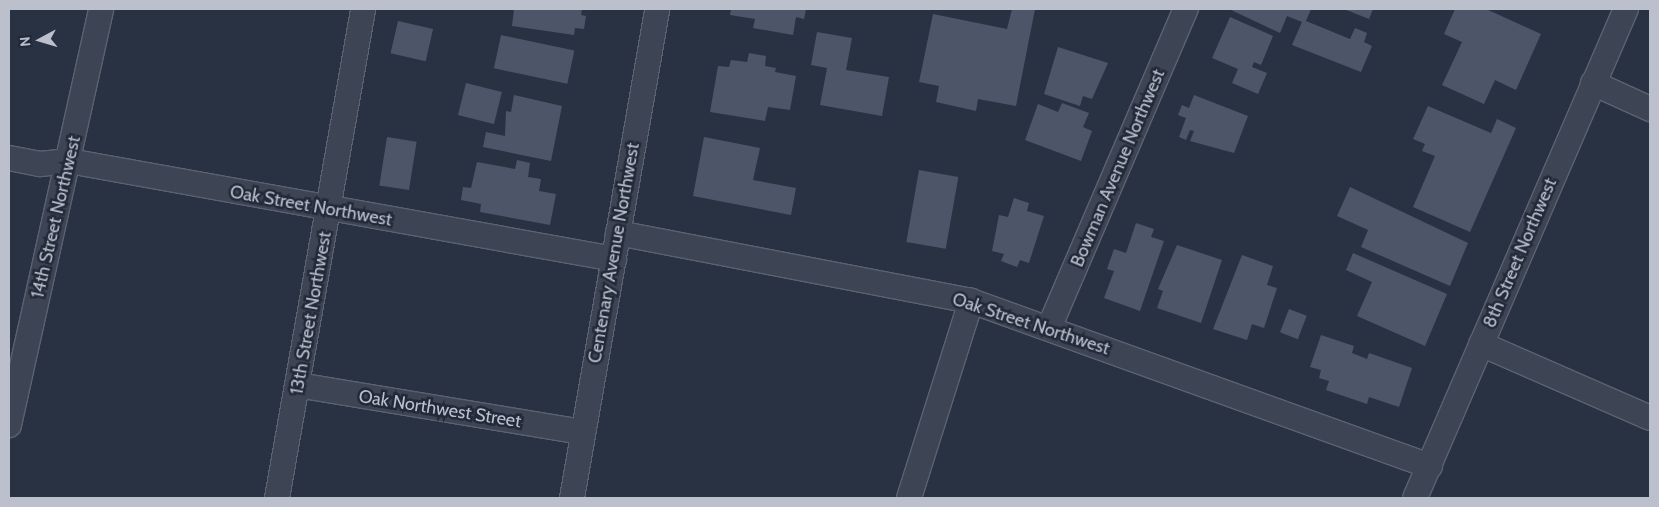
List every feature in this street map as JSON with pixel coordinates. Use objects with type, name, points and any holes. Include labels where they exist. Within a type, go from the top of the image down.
[{"type":"street","name":"14th Street Northwest","points":[[9,425],[101,9]]},
{"type":"street","name":"13th Street Northwest","points":[[277,498],[330,209],[364,9]]},
{"type":"street","name":"Centenary Avenue Northwest","points":[[572,498],[658,9]]},
{"type":"street","name":"Bowman Avenue Northwest","points":[[1049,328],[1186,9]]},
{"type":"street","name":"8th Street Northwest","points":[[1416,498],[1626,9]]},
{"type":"street","points":[[1594,83],[1650,109]]},
{"type":"street","name":"Oak Street Northwest","points":[[9,158],[40,164],[68,161],[614,258]]},
{"type":"street","name":"Oak Street Northwest","points":[[618,233],[971,301],[1430,466]]},
{"type":"street","points":[[909,498],[971,301]]},
{"type":"street","points":[[1481,344],[1650,418]]},
{"type":"street","name":"Oak Northwest Street","points":[[298,385],[583,432]]},
{"type":"building","points":[[514,9],[582,9],[581,15],[586,16],[584,29],[575,28],[574,35],[512,26]]},
{"type":"building","points":[[731,9],[806,9],[804,19],[796,17],[793,35],[753,28],[755,19],[730,15]]},
{"type":"building","points":[[1012,9],[1035,9],[1016,106],[978,99],[976,111],[936,102],[939,86],[919,82],[933,14],[1007,29]]},
{"type":"building","points":[[1229,9],[1311,9],[1306,21],[1350,39],[1355,28],[1367,33],[1364,42],[1372,46],[1361,72],[1292,45],[1302,22],[1287,16],[1280,33]]},
{"type":"building","points":[[1344,9],[1373,9],[1369,19]]},
{"type":"building","points":[[1455,9],[1486,9],[1541,34],[1516,90],[1495,80],[1484,104],[1442,85],[1462,42],[1444,34]]},
{"type":"building","points":[[1230,17],[1273,36],[1261,65],[1254,62],[1252,67],[1267,73],[1258,94],[1232,83],[1238,69],[1212,58]]},
{"type":"building","points":[[398,21],[433,29],[426,61],[391,53]]},
{"type":"building","points":[[817,32],[852,38],[846,70],[889,77],[882,116],[820,105],[827,68],[811,65]]},
{"type":"building","points":[[501,35],[574,51],[567,84],[494,68]]},
{"type":"building","points":[[1058,47],[1108,63],[1092,99],[1083,96],[1080,106],[1044,94]]},
{"type":"building","points":[[749,53],[766,56],[765,66],[776,68],[775,72],[796,76],[790,110],[768,107],[765,121],[710,112],[718,66],[729,67],[731,60],[747,62]]},
{"type":"building","points":[[466,83],[502,92],[494,124],[458,115]]},
{"type":"building","points":[[514,95],[562,106],[551,161],[483,147],[486,132],[505,136],[506,111],[511,112]]},
{"type":"building","points":[[1194,95],[1248,116],[1234,153],[1190,141],[1194,131],[1190,130],[1186,140],[1179,137],[1186,118],[1178,115],[1182,105],[1189,108]]},
{"type":"building","points":[[1062,103],[1089,113],[1083,127],[1092,131],[1081,161],[1025,140],[1038,104],[1058,112]]},
{"type":"building","points":[[1428,106],[1491,133],[1497,119],[1516,128],[1470,232],[1413,207],[1435,156],[1422,151],[1425,144],[1413,139]]},
{"type":"building","points":[[387,137],[417,142],[409,190],[379,185]]},
{"type":"building","points":[[704,137],[760,148],[753,180],[796,188],[791,215],[693,196]]},
{"type":"building","points":[[517,160],[530,163],[528,177],[541,179],[539,191],[556,194],[550,225],[480,212],[481,204],[461,200],[463,187],[471,188],[477,162],[515,169]]},
{"type":"building","points":[[919,170],[958,177],[946,249],[906,242]]},
{"type":"building","points":[[1350,187],[1468,243],[1450,286],[1361,247],[1368,230],[1337,216]]},
{"type":"building","points":[[1014,198],[1029,203],[1027,211],[1044,216],[1029,263],[1020,260],[1017,267],[1001,261],[1004,254],[992,251],[999,215],[1008,217]]},
{"type":"building","points":[[1136,223],[1154,229],[1151,237],[1164,241],[1140,311],[1104,298],[1114,271],[1107,269],[1114,249],[1126,253]]},
{"type":"building","points":[[1177,245],[1222,260],[1201,323],[1157,308],[1163,291],[1158,289]]},
{"type":"building","points":[[1353,253],[1447,294],[1425,346],[1357,316],[1372,282],[1346,270]]},
{"type":"building","points":[[1242,255],[1273,266],[1267,285],[1277,288],[1264,328],[1252,324],[1247,340],[1213,329]]},
{"type":"building","points":[[1289,309],[1307,316],[1298,339],[1280,332]]},
{"type":"building","points":[[1321,335],[1354,346],[1352,353],[1367,359],[1369,353],[1412,368],[1399,407],[1369,397],[1367,404],[1326,390],[1329,381],[1319,378],[1321,370],[1310,367]]}]
